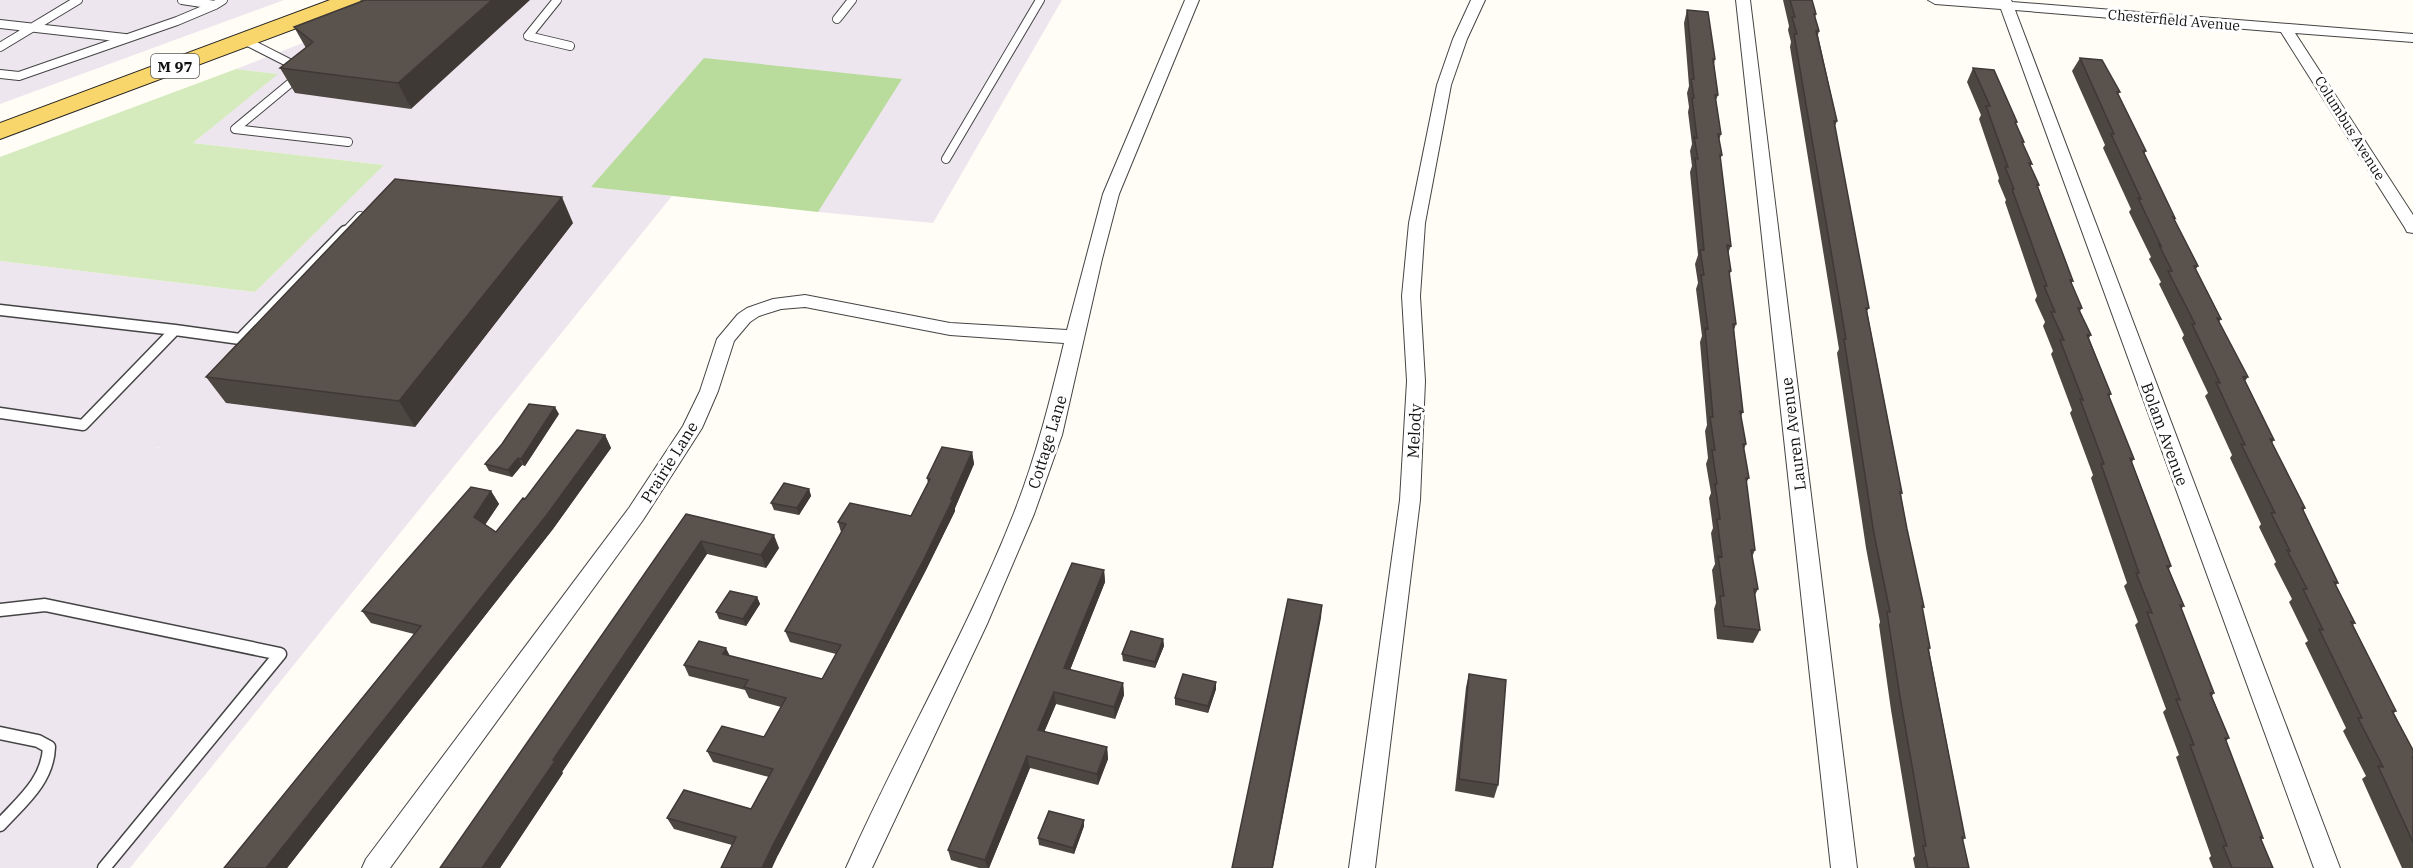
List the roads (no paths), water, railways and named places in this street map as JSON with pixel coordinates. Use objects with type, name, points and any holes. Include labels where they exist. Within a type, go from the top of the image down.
[{"type":"main road","name":"M 97","points":[[0,132],[350,0]]},
{"type":"street","name":"Cottage Lane","points":[[859,868],[976,624],[1024,514],[1052,435],[1111,194],[1192,0]]},
{"type":"street","name":"Melody","points":[[1362,868],[1410,500],[1416,381],[1411,296],[1417,223],[1444,85],[1460,39],[1478,0]]},
{"type":"street","name":"Lauren Avenue","points":[[1743,0],[1844,868]]},
{"type":"street","name":"Chesterfield Avenue","points":[[1935,0],[2005,3],[2413,38]]},
{"type":"street","name":"Bolam Avenue","points":[[2005,3],[2327,868]]},
{"type":"street","name":"Columbus Avenue","points":[[2286,28],[2413,228]]},
{"type":"street","name":"Prairie Lane","points":[[375,868],[660,478],[692,428],[709,392],[726,339],[744,318],[779,303],[806,301],[950,329],[1075,337]]},
{"type":"lane","points":[[0,47],[78,0]]},
{"type":"lane","points":[[182,0],[214,4]]},
{"type":"lane","points":[[0,74],[19,76],[177,21],[223,0]]},
{"type":"lane","points":[[557,0],[528,36],[570,46]]},
{"type":"lane","points":[[837,19],[852,0]]},
{"type":"lane","points":[[946,159],[1040,0]]},
{"type":"lane","points":[[0,24],[127,38]]},
{"type":"lane","points":[[244,40],[305,72],[235,129],[348,142]]},
{"type":"lane","points":[[0,310],[240,339],[365,211]]},
{"type":"lane","points":[[0,413],[83,425],[175,330]]},
{"type":"lane","points":[[0,610],[45,605],[280,654],[104,868]]},
{"type":"lane","points":[[0,733],[38,741],[49,747],[51,760],[43,775],[0,825]]}]
